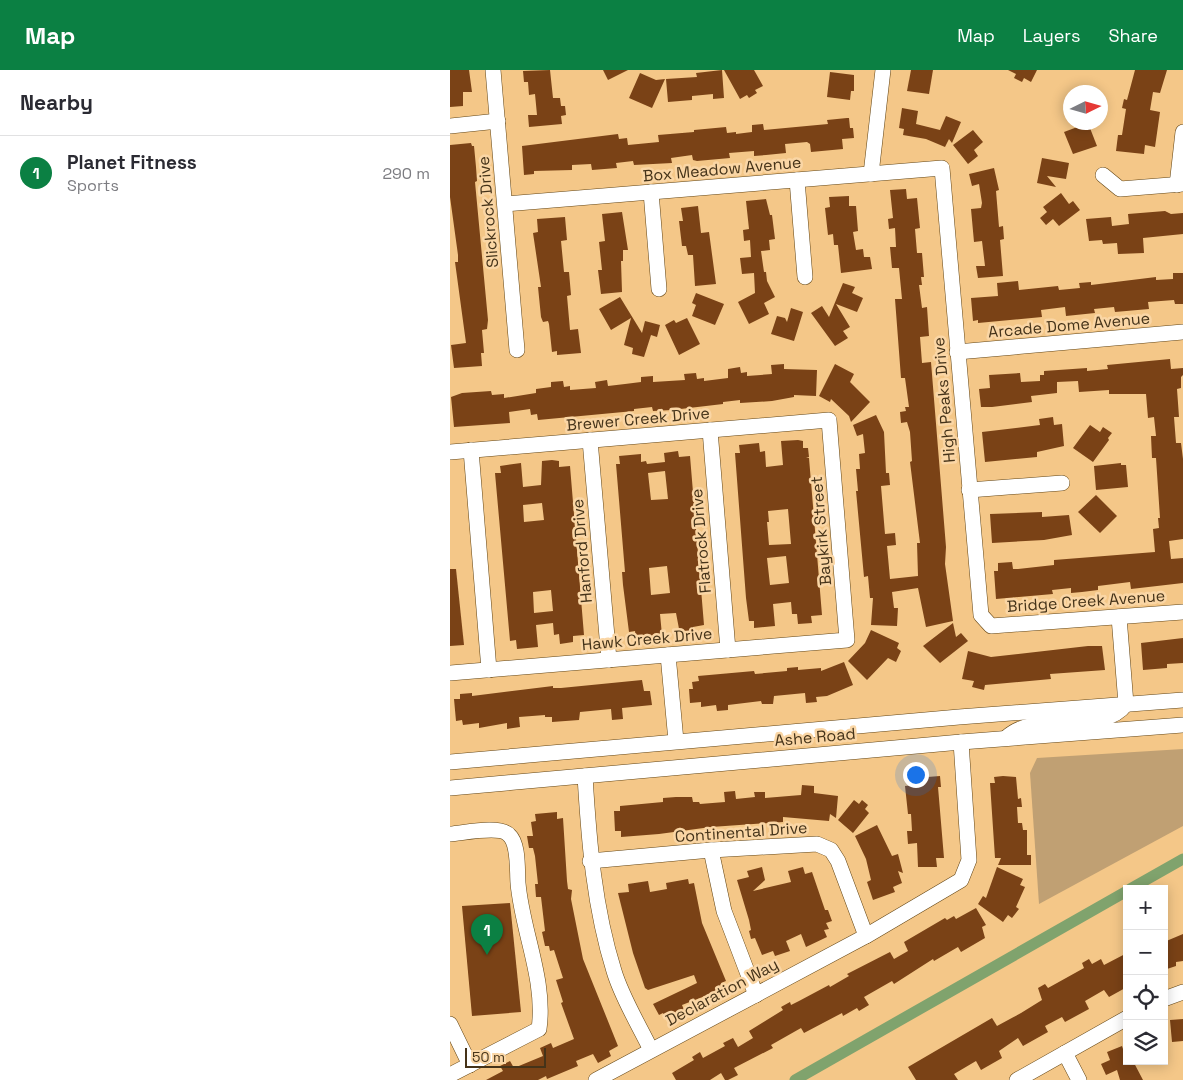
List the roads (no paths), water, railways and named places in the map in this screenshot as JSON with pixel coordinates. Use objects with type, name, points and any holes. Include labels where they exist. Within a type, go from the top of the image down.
[{"type":"street","name":"Slickrock Drive","points":[[493,70],[517,350]]},
{"type":"street","points":[[871,174],[883,70]]},
{"type":"street","points":[[450,126],[498,121]]},
{"type":"street","points":[[1103,175],[1120,189],[1180,184],[1183,132]]},
{"type":"street","name":"Box Meadow Avenue","points":[[505,204],[942,168]]},
{"type":"street","name":"High Peaks Drive","points":[[942,168],[981,615],[991,626]]},
{"type":"street","points":[[796,180],[805,277]]},
{"type":"street","points":[[651,192],[659,289]]},
{"type":"street","name":"Arcade Dome Avenue","points":[[957,352],[1183,332]]},
{"type":"street","name":"Brewer Creek Drive","points":[[450,452],[829,420]]},
{"type":"street","name":"Baykirk Street","points":[[829,420],[848,640]]},
{"type":"street","name":"Flatrock Drive","points":[[710,430],[728,650]]},
{"type":"street","name":"Hanford Drive","points":[[590,440],[609,660]]},
{"type":"street","points":[[471,450],[489,670]]},
{"type":"street","points":[[969,490],[1062,483]]},
{"type":"street","name":"Bridge Creek Avenue","points":[[991,626],[1183,612]]},
{"type":"street","points":[[1006,739],[1024,726],[1111,716],[1120,712],[1126,704],[1120,617]]},
{"type":"street","name":"Hawk Creek Drive","points":[[450,673],[848,640]]},
{"type":"street","points":[[668,655],[676,741]]},
{"type":"street","name":"Ashe Road","points":[[450,762],[676,741],[1183,700]]},
{"type":"street","name":"Ashe Road","points":[[450,788],[961,742],[1183,725]]},
{"type":"street","name":"Declaration Way","points":[[596,1080],[866,936],[961,880],[969,860],[961,742]]},
{"type":"street","points":[[585,776],[590,861],[600,918],[614,973],[651,1050]]},
{"type":"street","points":[[450,834],[501,829],[511,835],[515,849],[520,907],[535,968],[541,1014],[539,1029],[450,1075]]},
{"type":"street","name":"Continental Drive","points":[[590,861],[711,850],[817,844],[831,850],[838,861],[866,936]]},
{"type":"street","points":[[711,850],[724,911],[756,995]]},
{"type":"street","points":[[1168,998],[1183,992]]},
{"type":"street","points":[[1017,1080],[1123,1020]]},
{"type":"street","points":[[450,1024],[470,1064]]},
{"type":"street","points":[[1064,1053],[1079,1080]]},
{"type":"waterway","points":[[1137,885],[1183,859]]},
{"type":"waterway","points":[[795,1080],[1123,893]]},
{"type":"place","name":"Planet Fitness","points":[[487,955]]}]
